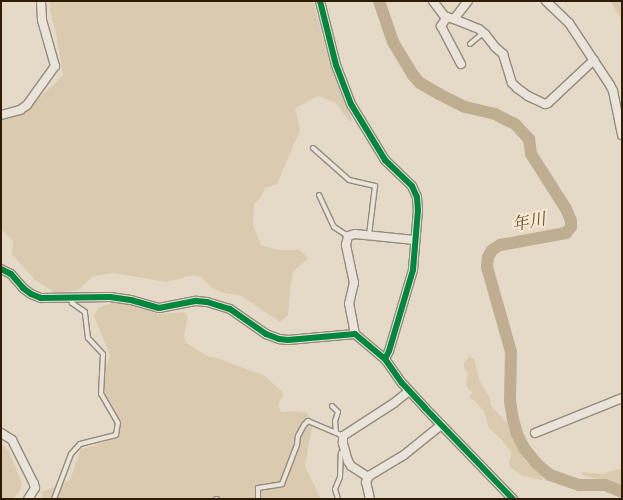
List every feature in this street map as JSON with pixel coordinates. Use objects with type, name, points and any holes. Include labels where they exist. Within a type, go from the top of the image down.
[{"type":"street","points":[[1,115],[27,105],[55,66],[42,20],[41,1]]},
{"type":"street","points":[[320,1],[336,64],[351,104],[385,160],[412,186],[417,197],[413,270],[389,351],[384,359]]},
{"type":"street","points":[[433,1],[446,18]]},
{"type":"street","points":[[454,18],[468,1]]},
{"type":"street","points":[[546,1],[568,23],[594,60],[613,91],[622,135]]},
{"type":"street","points":[[461,64],[442,29],[442,22],[449,16],[479,28],[495,47],[504,54],[509,75],[517,88],[524,94],[545,104],[594,60]]},
{"type":"street","points":[[415,240],[369,235],[352,234],[348,236],[346,245],[354,283],[349,304],[355,334],[384,359],[409,391],[513,499]]},
{"type":"street","points":[[1,269],[7,270],[31,294],[52,299],[123,298],[159,308],[196,301],[207,302],[230,309],[266,334],[288,340],[355,334]]},
{"type":"street","points":[[368,476],[351,466],[340,434],[388,407],[409,391]]},
{"type":"street","points":[[535,433],[622,398]]},
{"type":"street","points":[[370,499],[366,482],[368,476],[404,456],[442,426]]},
{"type":"street","points":[[1,433],[12,440],[34,484],[35,488],[28,499]]},
{"type":"lane","points":[[470,44],[483,32]]},
{"type":"lane","points":[[313,148],[349,180],[375,186],[369,235]]},
{"type":"lane","points":[[319,195],[334,227],[348,236]]},
{"type":"lane","points":[[54,499],[71,454],[80,444],[116,435],[118,422],[101,394],[103,354],[88,338],[85,312],[72,303],[71,298]]},
{"type":"lane","points":[[332,406],[338,412],[335,421],[340,434]]},
{"type":"lane","points":[[258,499],[258,488],[282,484],[297,445],[298,436],[308,420],[340,434]]},
{"type":"lane","points":[[338,499],[335,489],[340,477],[341,453],[345,450]]},
{"type":"shaded area","points":[[50,1],[313,1],[331,68],[352,120],[350,122],[336,103],[318,96],[295,108],[300,130],[277,184],[265,188],[261,197],[254,204],[253,225],[261,245],[277,250],[299,250],[308,258],[293,272],[288,315],[280,322],[240,295],[224,293],[212,288],[201,277],[194,275],[166,282],[114,273],[93,276],[78,290],[56,293],[35,280],[12,254],[13,241],[1,229],[1,114],[24,113],[63,75],[56,33],[50,11]]},
{"type":"shaded area","points":[[611,1],[622,1],[622,20],[617,12]]},
{"type":"shaded area","points":[[112,303],[129,304],[158,314],[184,312],[188,316],[184,336],[186,343],[209,357],[217,358],[265,376],[284,394],[278,404],[281,412],[294,411],[307,413],[312,426],[305,466],[321,499],[42,499],[42,492],[70,480],[81,449],[103,443],[114,434],[117,419],[105,396],[105,371],[110,355],[94,316],[98,308]]},
{"type":"shaded area","points":[[469,357],[474,359],[480,382],[490,398],[491,406],[509,425],[517,445],[523,453],[525,461],[541,475],[542,480],[523,476],[510,467],[509,461],[512,453],[502,440],[489,428],[484,411],[475,401],[469,398],[473,392],[468,389],[466,381],[468,373],[464,368],[464,363]]},
{"type":"shaded area","points":[[1,442],[8,450],[22,483],[20,491],[13,499],[1,499]]},
{"type":"shaded area","points":[[622,468],[622,488],[602,480],[583,475],[581,472],[602,474]]},
{"type":"waterway","name":"年川","points":[[379,1],[393,42],[413,75],[420,83],[465,107],[495,114],[515,124],[529,139],[531,154],[566,209],[571,221],[571,227],[566,233],[500,245],[492,250],[488,257],[487,267],[511,352],[510,401],[513,419],[517,434],[524,448],[537,464],[550,475],[579,485],[605,485],[622,492]]},
{"type":"cycle path","points":[[320,1],[336,65],[351,104],[385,160],[412,186],[417,197],[418,210],[413,270],[389,351],[385,359]]},
{"type":"cycle path","points":[[1,269],[11,274],[23,288],[31,294],[41,298],[110,297],[131,300],[159,308],[196,301],[207,302],[230,309],[266,334],[279,339],[288,340],[355,334],[385,359],[402,383],[513,499]]}]
